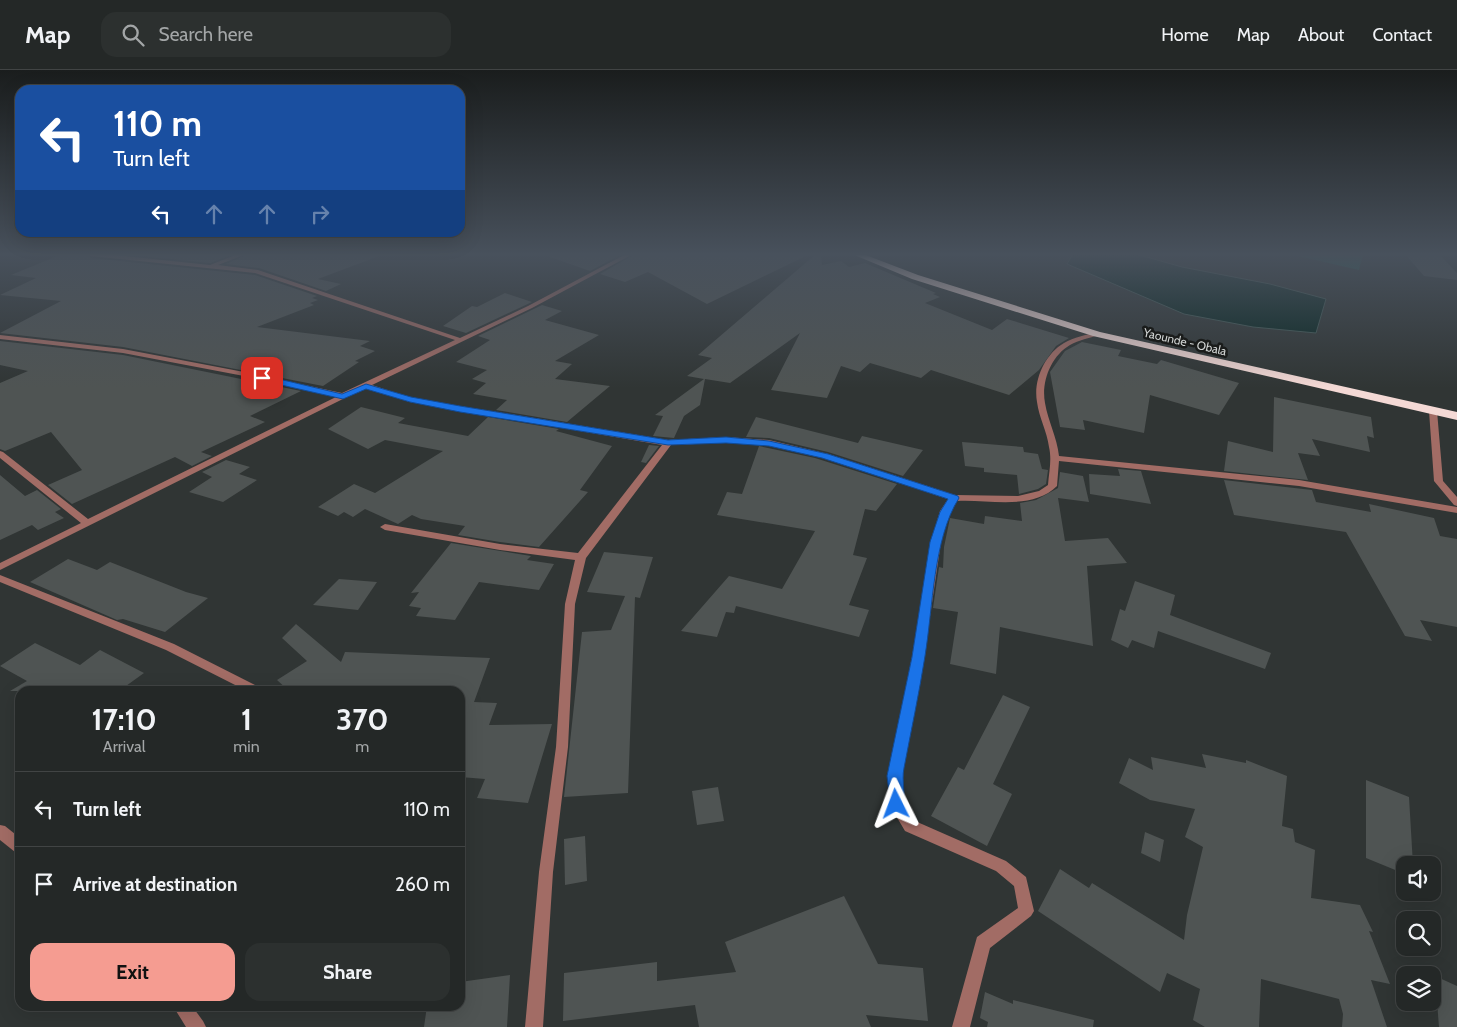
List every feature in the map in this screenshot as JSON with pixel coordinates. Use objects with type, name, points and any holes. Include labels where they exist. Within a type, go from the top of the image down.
[{"type":"highway","name":"Yaounde - Obala","points":[[984,299],[1097,334],[1457,416]]},
{"type":"street","points":[[338,299],[461,340]]},
{"type":"street","points":[[0,567],[343,396],[546,299]]},
{"type":"street","points":[[366,386],[410,400],[452,408],[668,442],[726,440],[769,444],[824,456],[954,498],[972,496],[1024,498],[1043,494],[1052,486],[1055,458],[1039,396],[1041,377],[1053,354],[1068,342],[1097,334]]},
{"type":"street","points":[[0,337],[123,351],[244,374],[343,396]]},
{"type":"street","points":[[1433,411],[1439,481],[1457,503]]},
{"type":"street","points":[[534,1027],[546,872],[562,747],[570,604],[581,557],[668,442]]},
{"type":"street","points":[[0,454],[88,524]]},
{"type":"street","points":[[1055,458],[1299,483],[1457,510]]},
{"type":"street","points":[[954,498],[945,512],[936,542],[918,657],[895,776],[896,804],[910,826],[1001,866],[1022,882],[1026,910],[983,943],[961,1027]]},
{"type":"street","points":[[385,527],[500,547],[581,557]]},
{"type":"street","points":[[0,578],[170,647],[247,686]]},
{"type":"street","points":[[0,831],[15,843]]},
{"type":"street","points":[[185,1011],[197,1027]]},
{"type":"shaded area","points":[[1148,299],[1326,299],[1316,333],[1253,327],[1184,314]]},
{"type":"building","points":[[37,299],[314,299],[318,300],[310,303],[314,305],[257,327],[370,341],[360,346],[375,351],[355,361],[359,362],[323,386],[123,347],[0,333],[61,301]]},
{"type":"building","points":[[494,299],[522,299],[532,302],[466,333],[443,326],[472,306],[477,307]]},
{"type":"building","points":[[697,299],[718,299],[707,304]]},
{"type":"building","points":[[764,299],[936,299],[925,303],[992,330],[1007,319],[1069,338],[1056,346],[1039,370],[1009,395],[931,370],[921,378],[870,363],[860,372],[841,366],[827,398],[771,390],[800,333],[730,383],[705,379],[700,405],[684,416],[674,438],[653,436],[663,416],[655,415],[704,379],[687,376],[712,358],[698,355]]},
{"type":"building","points":[[542,305],[562,311],[545,320],[599,335],[555,361],[572,364],[555,379],[610,386],[567,422],[496,410],[507,400],[473,394],[486,383],[472,379],[487,370],[456,362],[490,340],[478,336]]},
{"type":"building","points":[[0,341],[123,355],[301,391],[250,416],[265,422],[201,452],[212,456],[192,466],[175,457],[72,504],[48,485],[82,470],[51,432],[5,451],[0,449],[0,383],[28,371],[0,365]]},
{"type":"building","points":[[1082,342],[1121,350],[1118,356],[1157,364],[1161,360],[1239,383],[1219,415],[1150,395],[1144,433],[1083,420],[1085,430],[1060,427],[1050,372],[1065,351]]},
{"type":"building","points":[[1274,397],[1371,417],[1374,438],[1367,436],[1370,452],[1312,439],[1320,456],[1298,453],[1308,480],[1224,471],[1228,441],[1273,452]]},
{"type":"building","points":[[361,407],[405,418],[398,423],[468,436],[488,417],[559,429],[556,431],[612,446],[580,490],[588,492],[539,547],[500,542],[458,535],[465,526],[421,519],[412,515],[398,524],[365,509],[353,517],[344,512],[338,516],[318,507],[354,484],[375,493],[443,451],[385,440],[368,449],[328,429]]},
{"type":"building","points":[[756,417],[858,443],[862,436],[923,450],[903,476],[828,452],[769,438],[746,437]]},
{"type":"building","points":[[962,442],[1023,447],[1024,452],[1038,454],[1042,469],[1048,470],[1046,484],[1038,489],[1019,494],[1017,475],[984,472],[984,468],[965,466]]},
{"type":"building","points":[[649,445],[659,446],[646,463],[641,462]]},
{"type":"building","points":[[759,446],[815,458],[897,484],[876,511],[865,509],[853,555],[867,558],[849,605],[869,610],[859,637],[736,606],[734,613],[726,612],[717,637],[681,631],[729,576],[782,589],[815,531],[717,515],[727,492],[742,494]]},
{"type":"building","points":[[226,460],[250,467],[239,474],[257,480],[223,502],[189,492],[212,477],[202,472]]},
{"type":"building","points":[[1118,469],[1141,471],[1151,504],[1090,494],[1089,474],[1120,476]]},
{"type":"building","points":[[1060,472],[1083,476],[1089,502],[1058,498],[1065,541],[1108,538],[1127,563],[1087,566],[1093,646],[1000,627],[996,674],[950,664],[958,612],[933,608],[939,567],[943,568],[944,547],[950,518],[984,524],[985,516],[1022,521],[1020,503],[1036,500],[1058,488]]},
{"type":"building","points":[[0,475],[25,496],[37,490],[61,509],[55,512],[64,518],[38,530],[32,525],[0,540]]},
{"type":"building","points":[[1224,480],[1312,490],[1316,502],[1371,512],[1369,504],[1434,518],[1440,536],[1457,539],[1457,627],[1420,620],[1432,641],[1405,636],[1346,532],[1234,515]]},
{"type":"building","points":[[451,543],[531,556],[527,560],[554,564],[539,590],[479,582],[455,620],[416,616],[421,608],[409,606],[419,592],[411,593]]},
{"type":"building","points":[[604,552],[653,557],[640,598],[635,597],[628,793],[564,797],[582,632],[611,630],[625,596],[587,592]]},
{"type":"building","points":[[68,559],[97,570],[110,562],[186,592],[208,598],[165,632],[123,619],[117,620],[30,582]]},
{"type":"building","points":[[339,579],[377,582],[358,610],[313,605]]},
{"type":"building","points":[[1135,581],[1175,595],[1170,615],[1271,653],[1265,669],[1158,631],[1154,648],[1132,640],[1128,648],[1111,640],[1120,609],[1125,611]]},
{"type":"building","points":[[296,624],[341,662],[345,652],[490,658],[474,702],[497,703],[489,725],[552,724],[528,803],[477,798],[485,779],[465,777],[465,686],[284,686],[277,680],[307,661],[282,638]]},
{"type":"building","points":[[35,643],[80,665],[100,650],[144,673],[126,686],[18,686],[27,681],[0,666]]},
{"type":"building","points":[[1003,695],[1030,707],[993,784],[1012,794],[987,846],[931,816],[958,767],[964,770]]},
{"type":"building","points":[[1202,754],[1246,763],[1246,760],[1287,776],[1282,826],[1293,829],[1295,842],[1315,850],[1311,898],[1360,905],[1373,932],[1369,931],[1390,984],[1371,980],[1387,1027],[1342,1027],[1343,1014],[1339,999],[1261,979],[1259,1027],[1205,1027],[1193,1020],[1200,989],[1167,973],[1160,992],[1038,911],[1060,869],[1089,888],[1092,883],[1184,940],[1187,915],[1203,847],[1185,837],[1195,809],[1150,800],[1119,783],[1129,758],[1153,770],[1151,757],[1206,768]]},
{"type":"building","points":[[1366,780],[1409,797],[1412,856],[1396,856],[1396,870],[1366,858]]},
{"type":"building","points":[[718,787],[724,821],[697,825],[692,791]]},
{"type":"building","points":[[1145,832],[1164,840],[1160,862],[1141,853]]},
{"type":"building","points":[[585,836],[587,881],[565,885],[564,839]]},
{"type":"building","points":[[844,896],[878,964],[923,968],[928,1021],[866,1015],[871,1027],[699,1027],[695,1005],[563,1021],[564,973],[657,962],[657,981],[736,972],[725,942]]},
{"type":"building","points":[[510,975],[507,1027],[424,1027],[426,1011],[465,1011],[465,981]]},
{"type":"building","points":[[1441,979],[1457,986],[1457,1027],[1439,1027],[1438,1011],[1441,1011]]},
{"type":"building","points":[[985,992],[1013,1004],[1013,1000],[1094,1020],[1093,1027],[987,1027],[988,1022],[980,1018]]},
{"type":"route","points":[[262,378],[343,396],[366,386],[410,400],[668,442],[726,440],[769,444],[824,456],[954,498],[945,512],[936,542],[918,657],[895,776],[896,804]]}]
